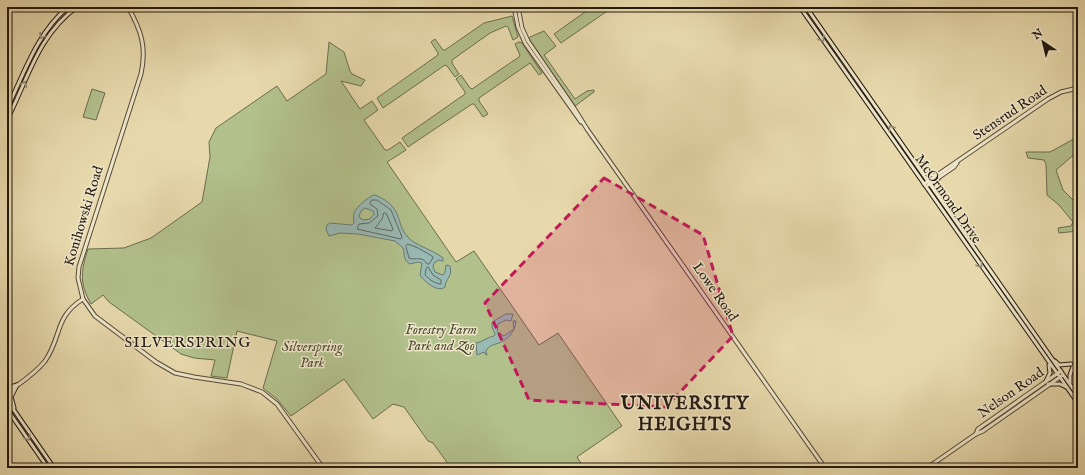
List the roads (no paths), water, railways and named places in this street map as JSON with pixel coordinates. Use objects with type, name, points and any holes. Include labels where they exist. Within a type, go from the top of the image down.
[{"type":"street","points":[[7,109],[41,38],[52,23],[68,7]]},
{"type":"street","points":[[7,120],[46,39],[59,22],[77,7]]},
{"type":"street","name":"Konihowski Road","points":[[128,7],[141,33],[143,63],[141,74],[79,267],[78,278],[83,299],[95,316],[166,368],[184,375],[240,384],[259,390],[269,397],[284,413],[323,468]]},
{"type":"street","name":"Lowe Road","points":[[514,7],[518,27],[525,43],[534,57],[587,129],[825,468]]},
{"type":"street","name":"Lowe Road","points":[[518,7],[522,28],[528,41],[587,129]]},
{"type":"street","name":"McOrmond Drive","points":[[800,7],[1078,403]]},
{"type":"street","name":"McOrmond Drive","points":[[806,7],[1078,396]]},
{"type":"street","name":"Stensrud Road","points":[[925,185],[937,176],[954,167],[957,163],[1048,99],[1061,92],[1078,88]]},
{"type":"street","points":[[921,172],[937,176],[935,191]]},
{"type":"street","points":[[7,392],[35,372],[44,361],[51,350],[65,314],[75,304],[83,299]]},
{"type":"street","points":[[1052,359],[1059,365],[1072,366],[1069,379],[1070,385]]},
{"type":"street","points":[[1048,361],[1051,370],[1047,383],[1060,384],[1067,388]]},
{"type":"street","name":"Nelson Road","points":[[927,468],[976,434],[983,432],[1062,373]]},
{"type":"street","points":[[7,388],[18,385]]},
{"type":"street","points":[[16,413],[11,397],[18,385]]},
{"type":"street","points":[[7,400],[54,468]]},
{"type":"street","points":[[7,409],[48,468]]},
{"type":"water","points":[[371,196],[379,196],[390,204],[397,213],[401,226],[410,239],[443,258],[443,261],[439,260],[434,263],[433,267],[435,272],[443,275],[446,265],[450,266],[450,275],[445,287],[439,289],[435,288],[425,281],[420,275],[422,263],[418,262],[410,264],[405,259],[403,248],[395,241],[358,234],[340,233],[329,236],[326,229],[327,225],[330,223],[352,225],[354,223],[355,210],[362,202]],"holes":[[[365,208],[373,211],[374,214],[370,219],[363,220],[359,216],[361,211]]]},
{"type":"water","points":[[506,314],[513,314],[511,321],[506,320],[498,324],[497,332],[504,336],[514,329],[511,334],[503,341],[488,348],[486,351],[487,355],[484,352],[477,355],[476,343],[494,336],[495,334],[492,323]]},
{"type":"water","points":[[513,321],[516,321],[515,325],[514,329]]},
{"type":"district","name":"SILVERSPRING","points":[[188,342]]},
{"type":"district","name":"UNIVERSITY HEIGHTS","points":[[685,414]]},
{"type":"park label","name":"Forestry Farm Park and Zoo","points":[[441,338]]},
{"type":"park label","name":"Silverspring Park","points":[[312,356]]}]
